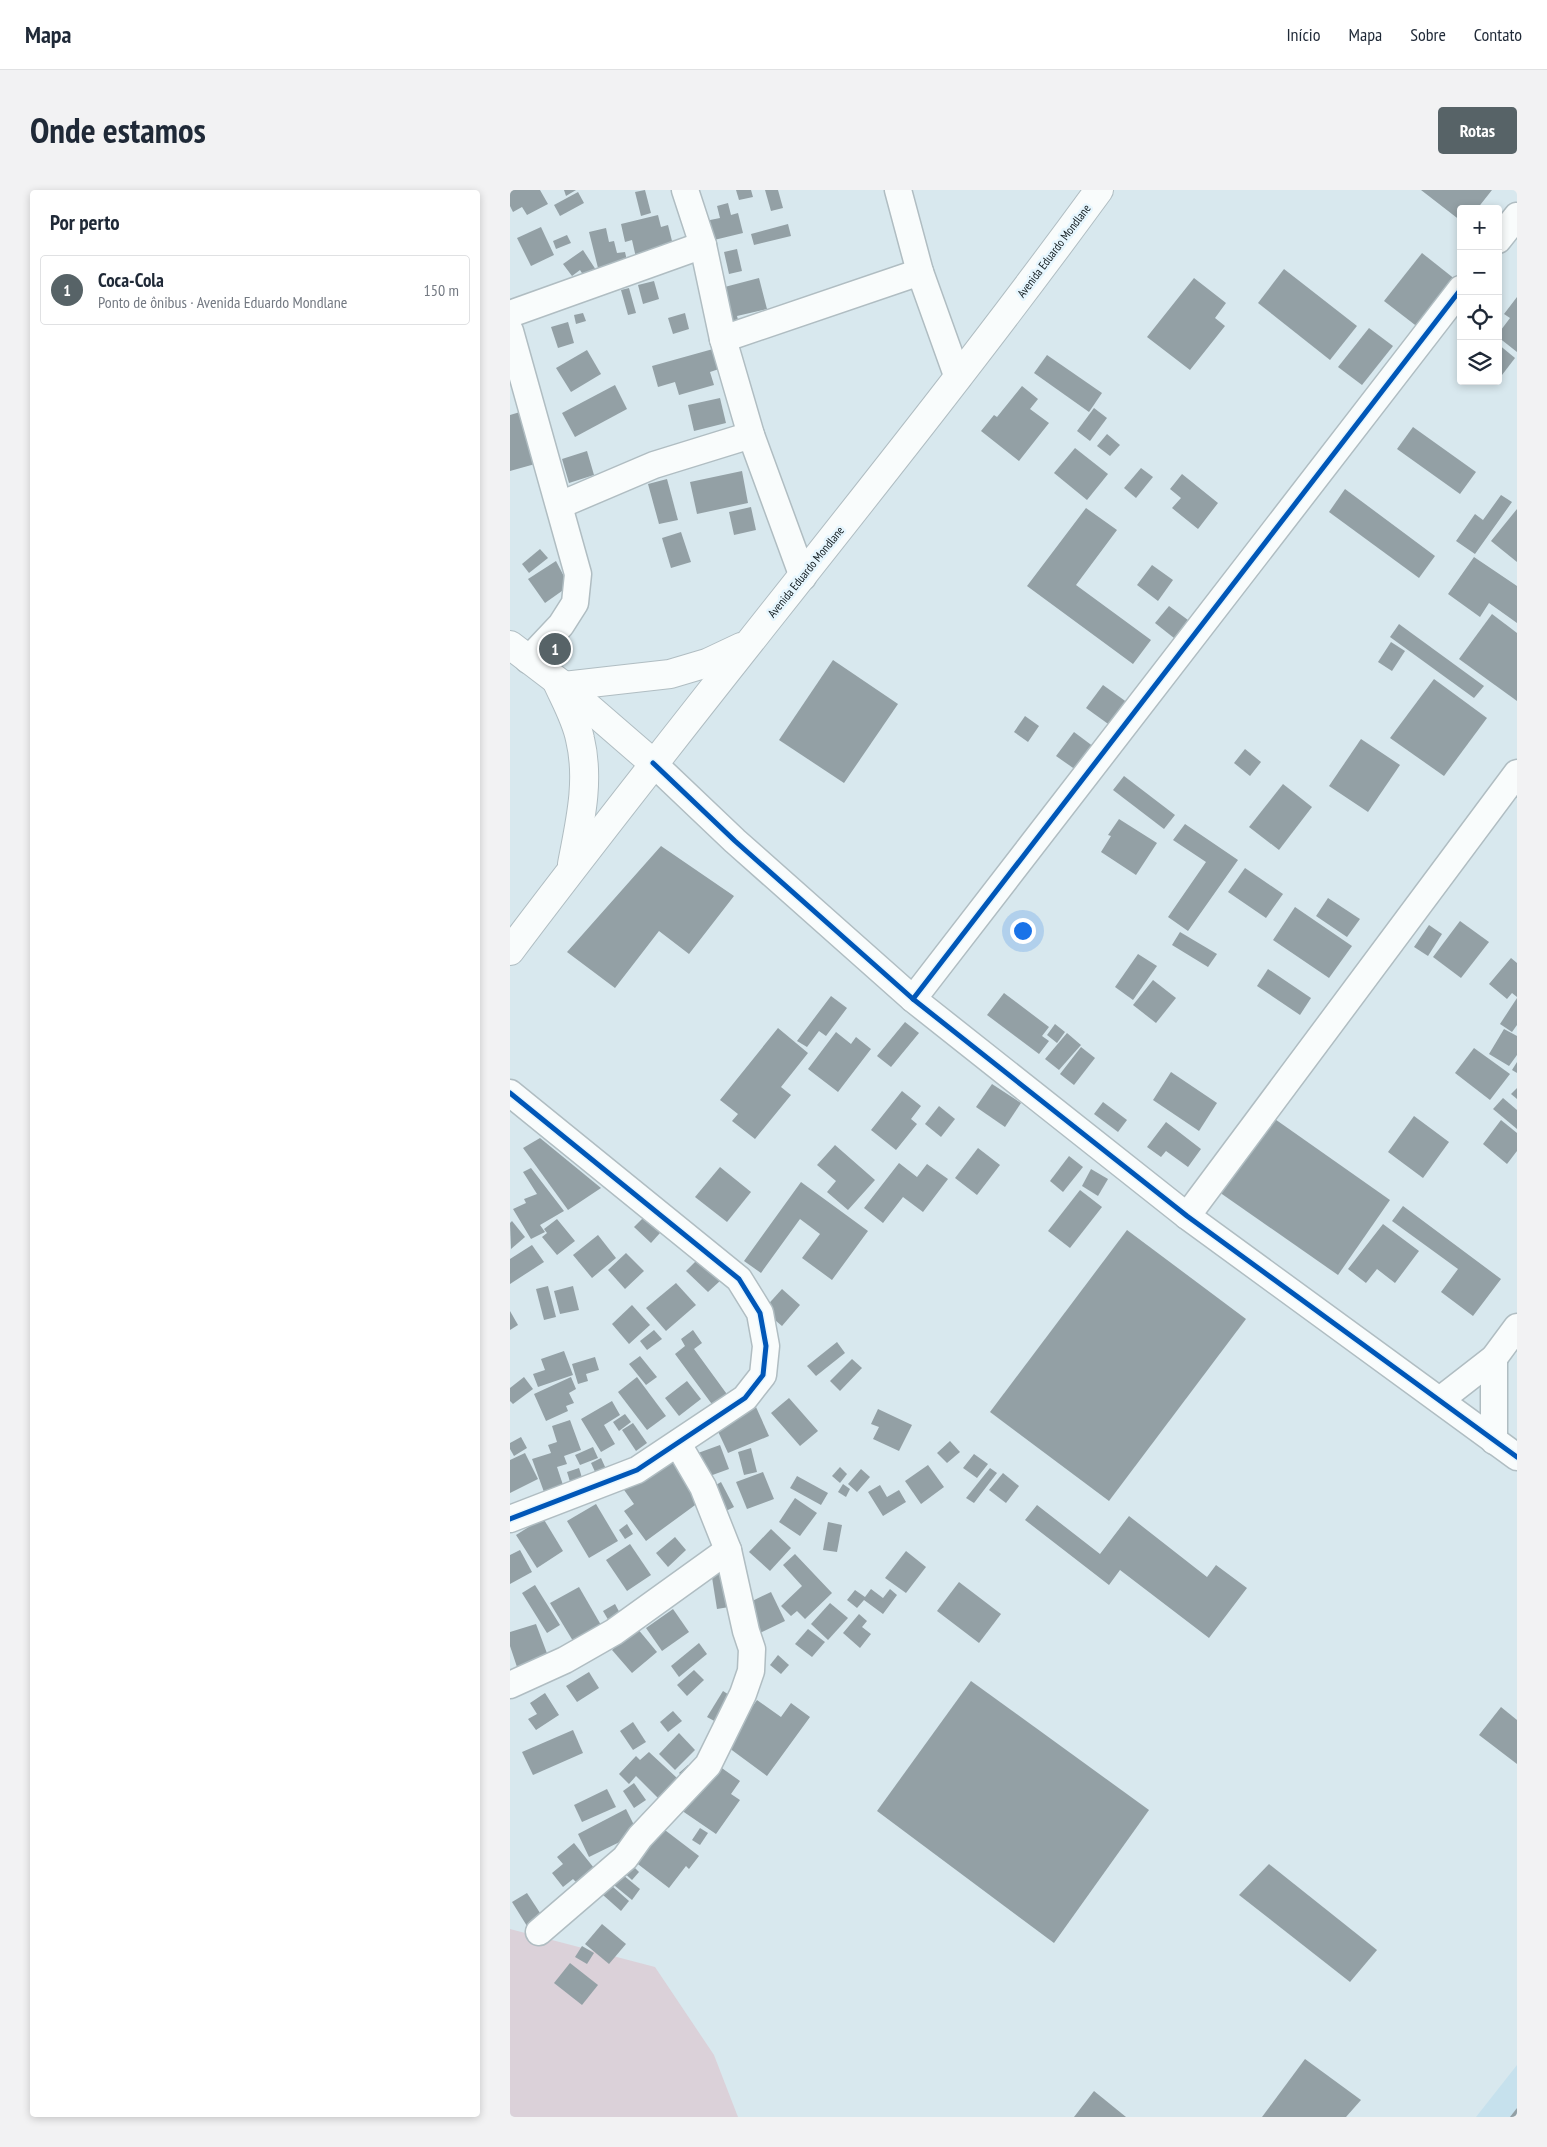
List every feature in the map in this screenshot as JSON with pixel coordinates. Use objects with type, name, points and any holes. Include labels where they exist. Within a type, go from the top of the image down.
[{"type":"main road","name":"Avenida Eduardo Mondlane","points":[[510,951],[571,868],[653,763],[746,645],[803,578],[958,378],[1099,190]]},
{"type":"main road","points":[[560,684],[670,674],[707,663],[746,645]]},
{"type":"main road","points":[[519,653],[560,684],[653,763]]},
{"type":"main road","points":[[560,684],[580,737],[586,771],[582,811],[571,868]]},
{"type":"street","points":[[685,190],[703,245],[724,339],[751,434],[803,578]]},
{"type":"street","points":[[898,190],[920,272],[958,378]]},
{"type":"street","points":[[1502,235],[1517,216]]},
{"type":"street","points":[[510,314],[703,245]]},
{"type":"street","points":[[724,339],[920,272]]},
{"type":"street","points":[[913,999],[1457,294]]},
{"type":"street","points":[[510,331],[560,504],[578,574],[576,603],[561,625],[519,653]]},
{"type":"street","points":[[560,504],[654,465],[751,434]]},
{"type":"street","points":[[653,763],[735,841],[913,999],[1187,1216],[1517,1457]]},
{"type":"street","points":[[1187,1216],[1517,773]]},
{"type":"street","points":[[510,1093],[739,1279],[760,1313],[766,1346],[763,1375],[746,1398],[637,1470],[510,1520]]},
{"type":"street","points":[[1440,1400],[1494,1358],[1517,1327]]},
{"type":"street","points":[[1494,1358],[1494,1441]]},
{"type":"street","points":[[539,1932],[625,1858],[645,1831],[708,1765],[743,1694],[751,1671],[752,1649],[746,1631],[728,1550],[703,1486],[678,1444]]},
{"type":"street","points":[[510,1685],[565,1660],[614,1632],[728,1550]]},
{"type":"shaded area","points":[[510,1929],[655,1967],[714,2055],[738,2117],[510,2117]]},
{"type":"shaded area","points":[[1517,2065],[1517,2117],[1476,2117]]},
{"type":"building","points":[[510,190],[540,190],[548,204],[527,215],[522,207],[513,212],[510,206]]},
{"type":"building","points":[[564,190],[576,190],[566,196]]},
{"type":"building","points":[[645,190],[651,213],[641,216],[635,192]]},
{"type":"building","points":[[736,190],[751,190],[753,197],[739,200]]},
{"type":"building","points":[[765,190],[778,190],[783,208],[771,211]]},
{"type":"building","points":[[1421,190],[1492,190],[1480,205],[1457,205],[1457,218]]},
{"type":"building","points":[[578,192],[584,203],[560,216],[554,205]]},
{"type":"building","points":[[728,203],[731,215],[738,213],[743,233],[710,241],[705,221],[720,218],[717,206]]},
{"type":"building","points":[[658,215],[661,227],[668,225],[675,253],[637,262],[632,240],[625,242],[621,224]]},
{"type":"building","points":[[788,224],[791,236],[754,245],[751,234]]},
{"type":"building","points":[[541,227],[554,255],[531,266],[517,238]]},
{"type":"building","points":[[606,228],[609,242],[614,241],[617,253],[625,252],[628,265],[599,272],[589,232]]},
{"type":"building","points":[[567,235],[571,243],[556,249],[553,241]]},
{"type":"building","points":[[737,249],[742,271],[729,274],[724,252]]},
{"type":"building","points":[[583,250],[596,270],[585,278],[580,270],[572,276],[563,264]]},
{"type":"building","points":[[1422,253],[1456,280],[1419,328],[1384,301]]},
{"type":"building","points":[[1284,269],[1357,326],[1330,360],[1258,303]]},
{"type":"building","points":[[759,278],[767,309],[737,316],[740,327],[727,330],[717,289]]},
{"type":"building","points":[[1194,278],[1226,303],[1215,318],[1225,326],[1190,370],[1147,337]]},
{"type":"building","points":[[654,281],[659,299],[643,304],[638,285]]},
{"type":"building","points":[[629,288],[636,313],[628,315],[621,290]]},
{"type":"building","points":[[1517,297],[1517,352],[1502,340],[1502,329],[1510,318],[1504,314]]},
{"type":"building","points":[[583,313],[586,321],[576,324],[574,315]]},
{"type":"building","points":[[685,313],[689,329],[673,334],[668,318]]},
{"type":"building","points":[[568,322],[574,343],[558,348],[551,327]]},
{"type":"building","points":[[1369,328],[1393,346],[1362,385],[1338,367]]},
{"type":"building","points":[[1502,347],[1515,358],[1502,375]]},
{"type":"building","points":[[713,349],[719,369],[710,372],[714,385],[679,395],[675,382],[658,387],[652,366]]},
{"type":"building","points":[[587,350],[601,374],[571,392],[556,368]]},
{"type":"building","points":[[1047,355],[1102,393],[1089,412],[1034,373]]},
{"type":"building","points":[[615,385],[627,409],[575,437],[562,413]]},
{"type":"building","points":[[1022,386],[1038,399],[1030,409],[1049,423],[1019,461],[981,431],[994,415],[997,417]]},
{"type":"building","points":[[720,398],[726,423],[694,431],[688,405]]},
{"type":"building","points":[[1094,408],[1107,418],[1090,441],[1077,431]]},
{"type":"building","points":[[520,412],[535,464],[510,471],[510,415]]},
{"type":"building","points":[[1413,427],[1476,472],[1460,494],[1397,449]]},
{"type":"building","points":[[1107,434],[1120,445],[1110,456],[1097,446]]},
{"type":"building","points":[[1075,448],[1108,474],[1087,500],[1054,473]]},
{"type":"building","points":[[587,451],[594,475],[569,483],[562,459]]},
{"type":"building","points":[[1141,468],[1153,477],[1136,498],[1124,488]]},
{"type":"building","points":[[742,471],[748,503],[697,514],[690,482]]},
{"type":"building","points":[[1182,474],[1218,503],[1198,529],[1172,508],[1181,498],[1170,489]]},
{"type":"building","points":[[667,479],[678,520],[659,524],[648,484]]},
{"type":"building","points":[[1345,489],[1435,556],[1419,578],[1329,512]]},
{"type":"building","points":[[1501,495],[1512,502],[1475,554],[1456,541],[1475,514],[1483,520]]},
{"type":"building","points":[[751,507],[756,530],[734,535],[729,512]]},
{"type":"building","points":[[1086,508],[1117,530],[1076,585],[1151,640],[1133,664],[1027,586]]},
{"type":"building","points":[[1517,509],[1517,562],[1491,541]]},
{"type":"building","points":[[681,532],[691,562],[671,568],[662,538]]},
{"type":"building","points":[[540,549],[548,558],[529,573],[522,564]]},
{"type":"building","points":[[1474,557],[1517,586],[1517,623],[1489,603],[1480,617],[1448,594]]},
{"type":"building","points":[[556,561],[569,586],[545,603],[528,579]]},
{"type":"building","points":[[1152,565],[1173,580],[1158,601],[1137,585]]},
{"type":"building","points":[[1169,606],[1188,620],[1174,638],[1155,623]]},
{"type":"building","points":[[1492,614],[1517,633],[1517,701],[1459,659]]},
{"type":"building","points":[[1399,624],[1484,686],[1474,698],[1390,637]]},
{"type":"building","points":[[1391,642],[1405,651],[1392,671],[1378,662]]},
{"type":"building","points":[[833,660],[898,704],[844,783],[779,740]]},
{"type":"building","points":[[1434,679],[1487,718],[1444,776],[1390,738]]},
{"type":"building","points":[[1103,685],[1128,703],[1111,726],[1086,708]]},
{"type":"building","points":[[1025,716],[1039,726],[1028,742],[1014,732]]},
{"type":"building","points":[[1074,732],[1094,747],[1076,770],[1056,756]]},
{"type":"building","points":[[1361,739],[1400,765],[1368,812],[1329,786]]},
{"type":"building","points":[[1245,749],[1261,762],[1250,776],[1234,763]]},
{"type":"building","points":[[1124,776],[1175,815],[1164,829],[1113,790]]},
{"type":"building","points":[[1283,784],[1312,807],[1279,850],[1249,827]]},
{"type":"building","points":[[1119,819],[1157,843],[1136,875],[1101,852],[1111,836],[1108,835]]},
{"type":"building","points":[[1185,824],[1238,860],[1188,931],[1168,917],[1206,862],[1173,840]]},
{"type":"building","points":[[661,846],[734,896],[689,954],[659,931],[615,988],[567,952]]},
{"type":"building","points":[[1245,868],[1283,894],[1266,918],[1228,892]]},
{"type":"building","points":[[1328,898],[1360,919],[1347,937],[1316,916]]},
{"type":"building","points":[[1295,907],[1352,946],[1329,978],[1273,940]]},
{"type":"building","points":[[1460,921],[1489,942],[1461,978],[1433,957]]},
{"type":"building","points":[[1429,925],[1442,934],[1428,956],[1414,947]]},
{"type":"building","points":[[1180,932],[1217,954],[1208,967],[1172,945]]},
{"type":"building","points":[[1138,954],[1157,966],[1133,1000],[1115,987]]},
{"type":"building","points":[[1511,958],[1517,963],[1517,997],[1512,993],[1507,999],[1489,984]]},
{"type":"building","points":[[1268,969],[1311,998],[1300,1015],[1257,986]]},
{"type":"building","points":[[1153,980],[1176,998],[1156,1023],[1133,1005]]},
{"type":"building","points":[[1004,993],[1049,1027],[1042,1036],[1049,1041],[1039,1054],[987,1015]]},
{"type":"building","points":[[831,996],[847,1008],[826,1036],[819,1031],[807,1047],[797,1041]]},
{"type":"building","points":[[1517,998],[1517,1025],[1512,1032],[1500,1024]]},
{"type":"building","points":[[905,1022],[919,1033],[891,1067],[877,1056]]},
{"type":"building","points":[[1055,1024],[1065,1032],[1057,1043],[1047,1035]]},
{"type":"building","points":[[778,1028],[808,1053],[781,1087],[791,1095],[755,1139],[732,1121],[738,1114],[720,1100]]},
{"type":"building","points":[[1504,1029],[1517,1036],[1517,1055],[1509,1066],[1489,1054]]},
{"type":"building","points":[[836,1032],[851,1044],[856,1037],[871,1049],[838,1092],[808,1069]]},
{"type":"building","points":[[1067,1033],[1081,1045],[1059,1070],[1045,1059]]},
{"type":"building","points":[[1081,1047],[1095,1058],[1074,1085],[1060,1074]]},
{"type":"building","points":[[1474,1048],[1510,1074],[1490,1100],[1455,1073]]},
{"type":"building","points":[[1517,1062],[1517,1073],[1512,1070]]},
{"type":"building","points":[[1171,1072],[1217,1103],[1199,1131],[1153,1100]]},
{"type":"building","points":[[992,1084],[1021,1103],[1005,1127],[976,1107]]},
{"type":"building","points":[[1517,1088],[1517,1099],[1511,1094]]},
{"type":"building","points":[[902,1091],[921,1106],[911,1119],[917,1124],[896,1150],[871,1130]]},
{"type":"building","points":[[1503,1098],[1517,1110],[1517,1129],[1493,1109]]},
{"type":"building","points":[[1103,1102],[1127,1120],[1118,1132],[1094,1114]]},
{"type":"building","points":[[939,1106],[955,1119],[941,1137],[925,1124]]},
{"type":"building","points":[[1414,1116],[1449,1142],[1423,1178],[1388,1152]]},
{"type":"building","points":[[1272,1117],[1390,1200],[1338,1275],[1219,1192]]},
{"type":"building","points":[[1501,1120],[1517,1133],[1517,1151],[1507,1164],[1483,1144]]},
{"type":"building","points":[[1166,1122],[1201,1149],[1188,1167],[1166,1151],[1161,1157],[1147,1147]]},
{"type":"building","points":[[540,1138],[601,1188],[568,1210],[523,1148]]},
{"type":"building","points":[[835,1145],[875,1180],[848,1210],[827,1192],[836,1181],[817,1165]]},
{"type":"building","points":[[978,1148],[1000,1165],[977,1195],[955,1178]]},
{"type":"building","points":[[1069,1156],[1083,1167],[1063,1192],[1050,1181]]},
{"type":"building","points":[[899,1163],[917,1177],[927,1164],[948,1179],[923,1212],[903,1197],[883,1223],[864,1208]]},
{"type":"building","points":[[720,1167],[751,1192],[727,1222],[695,1197]]},
{"type":"building","points":[[531,1168],[564,1211],[540,1225],[545,1232],[531,1239],[513,1209],[526,1203],[524,1199],[537,1194],[523,1172]]},
{"type":"building","points":[[1091,1169],[1108,1179],[1098,1196],[1082,1186]]},
{"type":"building","points":[[801,1182],[868,1231],[832,1280],[802,1258],[820,1234],[800,1219],[761,1273],[744,1261]]},
{"type":"building","points":[[1080,1190],[1102,1207],[1070,1248],[1048,1231]]},
{"type":"building","points":[[1403,1206],[1501,1279],[1473,1316],[1441,1292],[1458,1269],[1392,1221]]},
{"type":"building","points":[[643,1218],[660,1233],[651,1243],[634,1227]]},
{"type":"building","points":[[557,1219],[575,1241],[557,1255],[542,1237],[547,1233],[544,1229]]},
{"type":"building","points":[[512,1221],[525,1237],[511,1249],[510,1223]]},
{"type":"building","points":[[1383,1224],[1419,1251],[1395,1283],[1377,1269],[1366,1283],[1348,1269]]},
{"type":"building","points":[[1127,1230],[1246,1319],[1109,1501],[990,1412]]},
{"type":"building","points":[[598,1235],[616,1258],[592,1278],[573,1255]]},
{"type":"building","points":[[532,1245],[544,1262],[510,1284],[510,1259]]},
{"type":"building","points":[[626,1253],[644,1271],[625,1289],[608,1270]]},
{"type":"building","points":[[699,1258],[721,1280],[708,1292],[686,1271]]},
{"type":"building","points":[[676,1283],[696,1305],[666,1331],[646,1308]]},
{"type":"building","points":[[548,1286],[556,1317],[544,1320],[536,1289]]},
{"type":"building","points":[[573,1286],[579,1310],[560,1314],[554,1291]]},
{"type":"building","points":[[782,1289],[800,1305],[782,1326],[763,1310]]},
{"type":"building","points":[[632,1305],[650,1325],[629,1344],[612,1324]]},
{"type":"building","points":[[510,1311],[518,1325],[510,1330]]},
{"type":"building","points":[[654,1330],[662,1339],[647,1350],[640,1341]]},
{"type":"building","points":[[693,1330],[702,1343],[694,1349],[729,1397],[714,1407],[675,1354],[685,1346],[681,1339]]},
{"type":"building","points":[[837,1342],[845,1353],[816,1376],[807,1366]]},
{"type":"building","points":[[564,1351],[573,1375],[538,1387],[533,1374],[545,1370],[541,1359]]},
{"type":"building","points":[[640,1356],[657,1377],[646,1385],[629,1364]]},
{"type":"building","points":[[595,1357],[599,1370],[586,1374],[588,1381],[578,1384],[572,1364]]},
{"type":"building","points":[[852,1359],[862,1368],[840,1391],[830,1381]]},
{"type":"building","points":[[524,1377],[533,1389],[513,1404],[510,1401],[510,1388]]},
{"type":"building","points":[[571,1377],[576,1389],[569,1393],[574,1403],[566,1406],[568,1411],[546,1421],[534,1394]]},
{"type":"building","points":[[637,1377],[666,1416],[647,1430],[618,1392]]},
{"type":"building","points":[[687,1381],[701,1399],[679,1416],[665,1398]]},
{"type":"building","points":[[789,1398],[818,1431],[800,1446],[771,1413]]},
{"type":"building","points":[[612,1401],[620,1415],[604,1425],[615,1444],[601,1452],[581,1419]]},
{"type":"building","points":[[756,1407],[769,1436],[728,1453],[715,1425]]},
{"type":"building","points":[[878,1409],[912,1425],[899,1451],[873,1439],[879,1427],[871,1424]]},
{"type":"building","points":[[625,1414],[631,1422],[619,1431],[613,1422]]},
{"type":"building","points":[[570,1420],[581,1450],[564,1456],[567,1464],[557,1467],[563,1485],[544,1492],[532,1459],[551,1453],[548,1445],[557,1442],[552,1426]]},
{"type":"building","points":[[633,1423],[647,1443],[636,1451],[622,1430]]},
{"type":"building","points":[[521,1437],[527,1448],[514,1456],[510,1449],[510,1443]]},
{"type":"building","points":[[950,1441],[960,1452],[947,1463],[937,1453]]},
{"type":"building","points":[[720,1445],[729,1469],[707,1477],[698,1453]]},
{"type":"building","points":[[593,1447],[598,1458],[580,1465],[575,1455]]},
{"type":"building","points":[[751,1448],[757,1472],[744,1475],[738,1452]]},
{"type":"building","points":[[525,1453],[538,1479],[510,1493],[510,1460]]},
{"type":"building","points":[[669,1453],[702,1500],[646,1541],[624,1511],[634,1504],[622,1487]]},
{"type":"building","points":[[974,1454],[988,1464],[977,1478],[963,1468]]},
{"type":"building","points":[[601,1458],[606,1469],[596,1474],[591,1463]]},
{"type":"building","points":[[928,1465],[944,1487],[921,1504],[905,1481]]},
{"type":"building","points":[[840,1467],[847,1474],[840,1483],[832,1476]]},
{"type":"building","points":[[579,1468],[583,1481],[571,1485],[567,1472]]},
{"type":"building","points":[[990,1468],[997,1473],[974,1503],[966,1498]]},
{"type":"building","points":[[861,1469],[870,1477],[857,1492],[848,1484]]},
{"type":"building","points":[[763,1472],[774,1499],[747,1509],[736,1482]]},
{"type":"building","points":[[1003,1473],[1019,1486],[1006,1503],[989,1490]]},
{"type":"building","points":[[797,1476],[828,1493],[821,1505],[790,1488]]},
{"type":"building","points":[[721,1482],[734,1507],[722,1513],[709,1489]]},
{"type":"building","points":[[843,1484],[850,1489],[846,1497],[838,1492]]},
{"type":"building","points":[[880,1485],[887,1497],[899,1490],[906,1502],[883,1516],[868,1492]]},
{"type":"building","points":[[795,1498],[817,1513],[800,1536],[779,1522]]},
{"type":"building","points":[[596,1504],[618,1541],[589,1558],[567,1521]]},
{"type":"building","points":[[1037,1505],[1100,1554],[1129,1516],[1207,1577],[1216,1565],[1247,1588],[1209,1638],[1120,1570],[1109,1585],[1025,1520]]},
{"type":"building","points":[[543,1518],[563,1551],[537,1568],[516,1535]]},
{"type":"building","points":[[828,1522],[842,1525],[837,1552],[823,1550]]},
{"type":"building","points":[[627,1524],[633,1534],[625,1539],[619,1530]]},
{"type":"building","points":[[771,1529],[791,1548],[770,1571],[749,1552]]},
{"type":"building","points":[[675,1537],[686,1550],[668,1567],[656,1553]]},
{"type":"building","points":[[630,1544],[651,1575],[627,1591],[606,1560]]},
{"type":"building","points":[[520,1550],[532,1572],[510,1584],[510,1555]]},
{"type":"building","points":[[906,1551],[926,1567],[906,1593],[885,1578]]},
{"type":"building","points":[[795,1554],[832,1593],[805,1619],[797,1611],[791,1616],[781,1606],[802,1586],[783,1565]]},
{"type":"building","points":[[729,1568],[735,1606],[717,1609],[711,1571]]},
{"type":"building","points":[[959,1582],[1001,1614],[979,1643],[937,1611]]},
{"type":"building","points":[[535,1585],[560,1625],[547,1633],[522,1593]]},
{"type":"building","points":[[579,1587],[601,1625],[573,1641],[550,1603]]},
{"type":"building","points":[[871,1589],[883,1598],[890,1589],[897,1595],[883,1614],[864,1600],[857,1608],[847,1600],[855,1590],[865,1597]]},
{"type":"building","points":[[771,1592],[785,1621],[760,1633],[746,1604]]},
{"type":"building","points":[[830,1603],[848,1618],[828,1640],[811,1624]]},
{"type":"building","points":[[615,1604],[622,1617],[610,1623],[603,1611]]},
{"type":"building","points":[[673,1609],[689,1632],[662,1651],[646,1628]]},
{"type":"building","points":[[859,1614],[867,1621],[862,1627],[871,1634],[860,1648],[843,1633]]},
{"type":"building","points":[[536,1624],[548,1656],[517,1667],[510,1646],[510,1632]]},
{"type":"building","points":[[637,1628],[657,1652],[632,1673],[612,1650]]},
{"type":"building","points":[[808,1629],[825,1642],[812,1657],[795,1644]]},
{"type":"building","points":[[699,1643],[707,1654],[679,1677],[671,1666]]},
{"type":"building","points":[[778,1655],[789,1665],[781,1674],[770,1665]]},
{"type":"building","points":[[694,1670],[704,1680],[687,1696],[677,1685]]},
{"type":"building","points":[[589,1672],[599,1688],[577,1702],[566,1686]]},
{"type":"building","points":[[971,1681],[1149,1810],[1054,1943],[877,1811]]},
{"type":"building","points":[[723,1691],[734,1698],[718,1723],[707,1717]]},
{"type":"building","points":[[545,1693],[559,1715],[536,1730],[528,1719],[537,1714],[530,1703]]},
{"type":"building","points":[[757,1700],[781,1717],[791,1703],[810,1717],[767,1776],[725,1745]]},
{"type":"building","points":[[1501,1707],[1517,1720],[1517,1764],[1479,1735]]},
{"type":"building","points":[[673,1711],[682,1721],[668,1732],[660,1722]]},
{"type":"building","points":[[633,1722],[646,1742],[633,1750],[620,1731]]},
{"type":"building","points":[[573,1730],[583,1753],[533,1775],[522,1752]]},
{"type":"building","points":[[679,1733],[695,1750],[675,1770],[659,1754]]},
{"type":"building","points":[[649,1752],[677,1778],[658,1798],[636,1776],[629,1784],[619,1774],[636,1756],[640,1760]]},
{"type":"building","points":[[688,1765],[695,1773],[686,1780],[679,1773]]},
{"type":"building","points":[[719,1766],[740,1781],[731,1794],[740,1800],[716,1834],[678,1808]]},
{"type":"building","points":[[634,1783],[646,1800],[634,1808],[623,1791]]},
{"type":"building","points":[[607,1789],[616,1807],[582,1822],[574,1805]]},
{"type":"building","points":[[626,1809],[638,1833],[589,1857],[578,1834]]},
{"type":"building","points":[[657,1824],[699,1856],[689,1869],[686,1866],[669,1888],[630,1858]]},
{"type":"building","points":[[700,1828],[708,1833],[700,1845],[692,1840]]},
{"type":"building","points":[[574,1843],[594,1868],[576,1882],[573,1879],[563,1887],[552,1873],[563,1864],[557,1857]]},
{"type":"building","points":[[629,1862],[639,1872],[632,1880],[621,1870]]},
{"type":"building","points":[[1269,1864],[1377,1950],[1350,1982],[1239,1895]]},
{"type":"building","points":[[617,1870],[640,1889],[632,1900],[609,1881]]},
{"type":"building","points":[[612,1886],[629,1901],[621,1911],[603,1895]]},
{"type":"building","points":[[527,1893],[542,1916],[527,1926],[512,1902]]},
{"type":"building","points":[[602,1924],[626,1944],[609,1964],[585,1944]]},
{"type":"building","points":[[582,1946],[594,1953],[587,1964],[575,1957]]},
{"type":"building","points":[[570,1963],[598,1985],[582,2005],[554,1983]]},
{"type":"building","points":[[1305,2059],[1361,2100],[1346,2117],[1262,2117]]},
{"type":"building","points":[[1094,2091],[1126,2117],[1074,2117]]},
{"type":"building","points":[[1517,2108],[1517,2117],[1510,2117]]},
{"type":"cycle path","points":[[913,999],[1457,294]]},
{"type":"cycle path","points":[[653,763],[735,841],[913,999],[1187,1216],[1517,1457]]},
{"type":"cycle path","points":[[510,1093],[739,1279],[760,1313],[766,1346],[763,1375],[745,1398],[637,1470],[510,1519]]},
{"type":"place","name":"Coca-Cola","points":[[555,649]]}]
